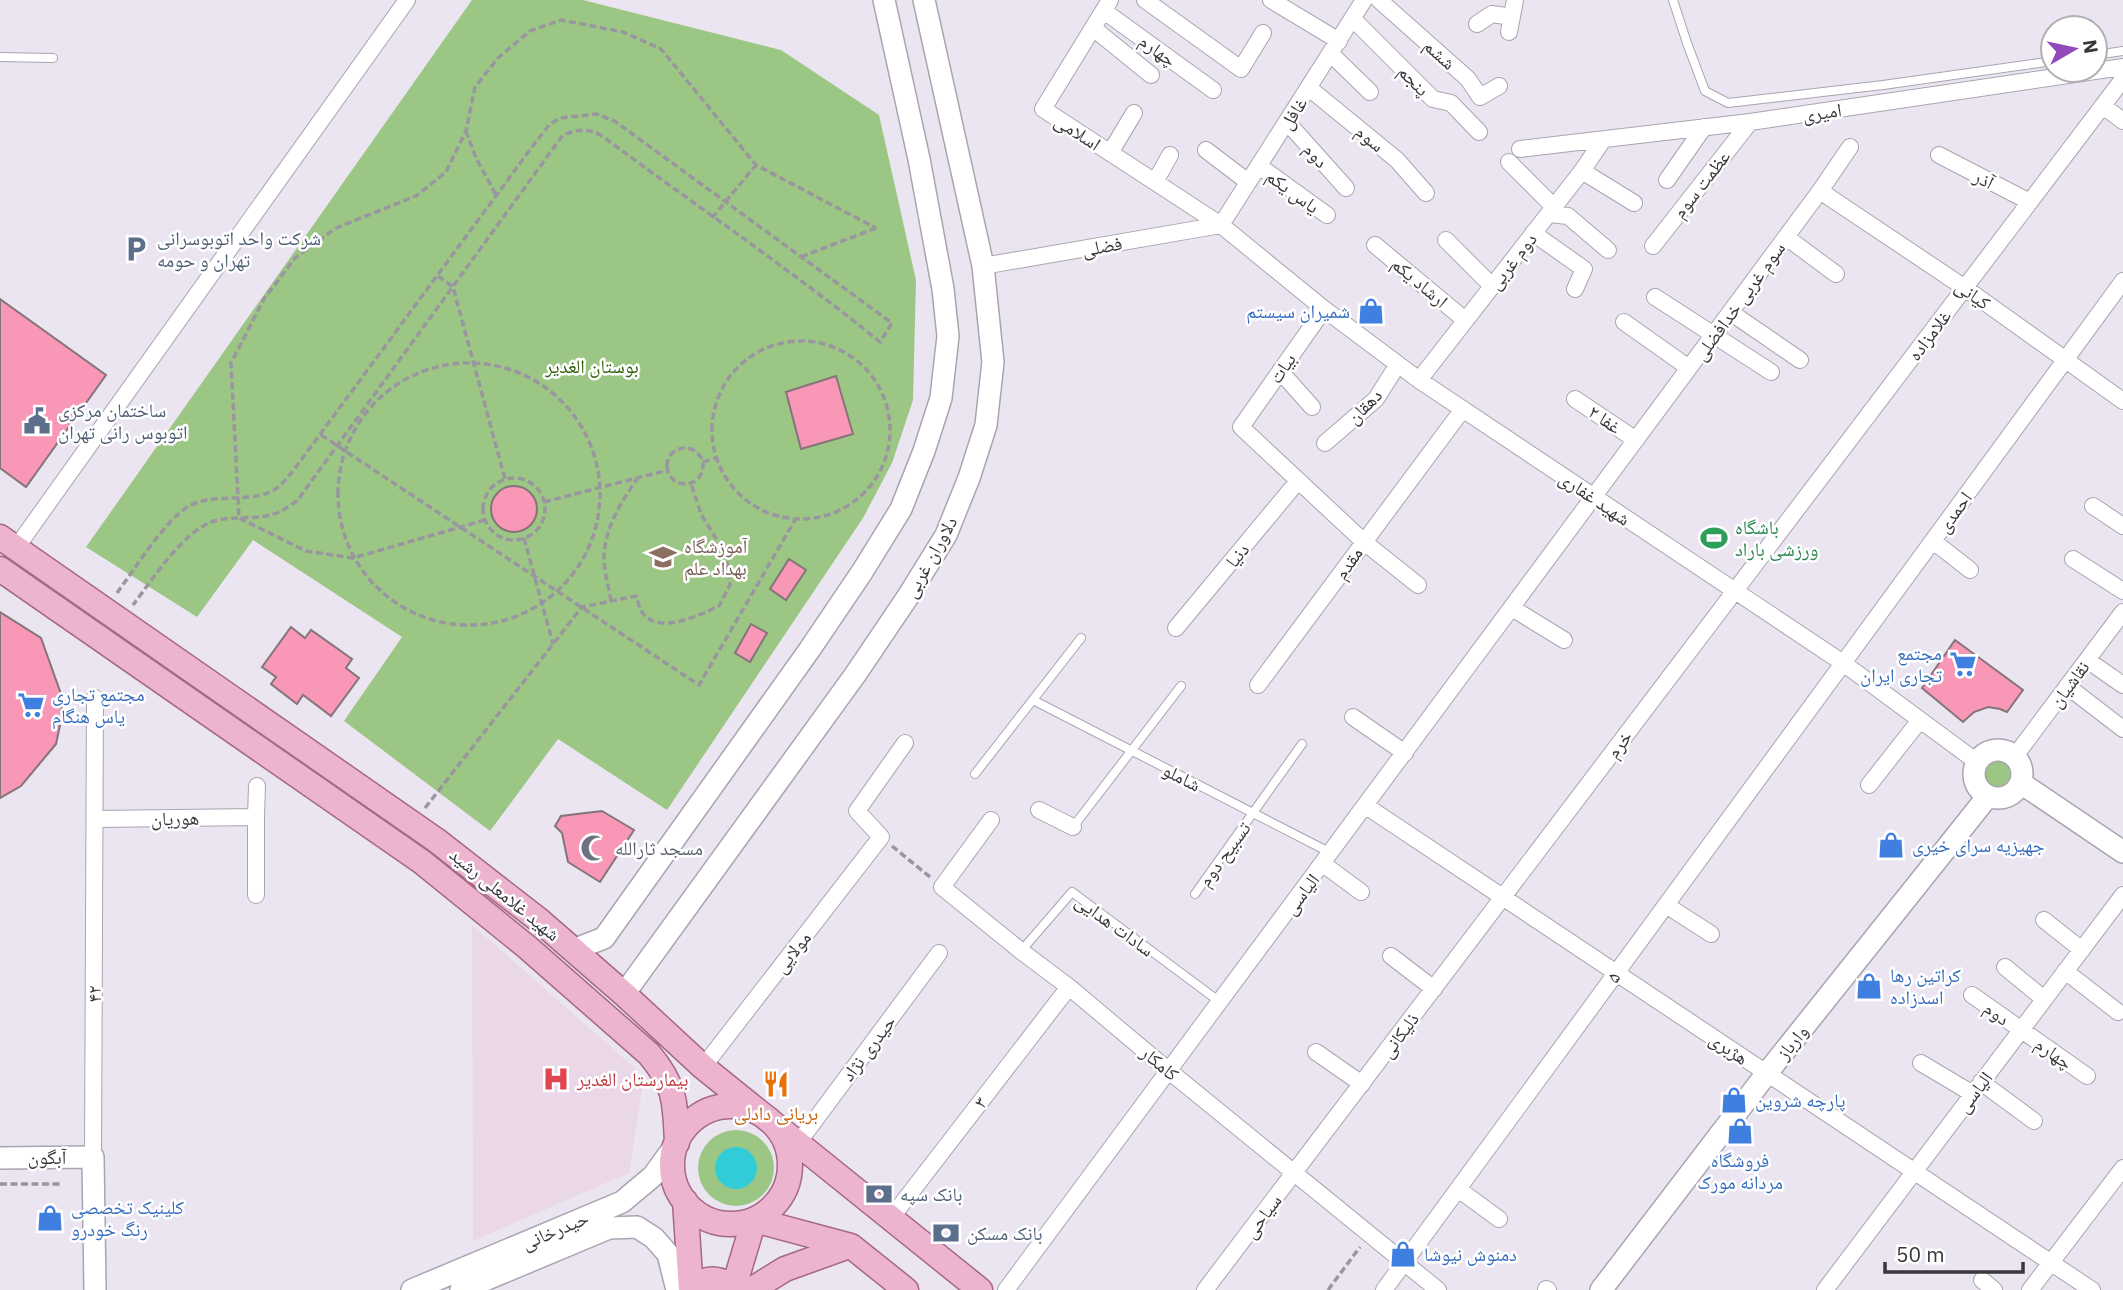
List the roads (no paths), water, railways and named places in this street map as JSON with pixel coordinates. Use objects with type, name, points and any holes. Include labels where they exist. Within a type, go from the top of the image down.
[{"type":"main road","points":[[573,950],[604,938],[810,649],[901,509],[929,438],[941,398],[948,336],[946,312],[919,159],[884,0]]},
{"type":"main road","name":"دلاوران غربی","points":[[624,994],[855,675],[907,598],[946,535],[969,478],[986,425],[993,362],[983,266],[924,0]]},
{"type":"main road","name":"شهید غلامعلی رشید","points":[[8,542],[413,824],[540,921],[703,1067],[980,1290]]},
{"type":"main road","name":"شهید غلامعلی رشید","points":[[0,569],[422,862],[527,947],[649,1054],[663,1071],[671,1089],[677,1143]]},
{"type":"main road","points":[[1994,750],[2009,752],[2015,756],[2022,768],[2021,783],[2011,795],[1995,798],[1988,796],[1976,785],[1974,777],[1977,762],[1982,756],[1994,750]]},
{"type":"main road","points":[[2021,783],[2123,852]]},
{"type":"main road","name":"وارباز","points":[[1608,1287],[1767,1073],[1988,796]]},
{"type":"main road","points":[[733,1106],[751,1109],[766,1118],[778,1129],[786,1142],[790,1157],[786,1188],[778,1201],[754,1220],[731,1224],[709,1220],[695,1212],[675,1183],[672,1163],[677,1143],[686,1127],[715,1108],[733,1106]]},
{"type":"main road","name":"حیدرخانی","points":[[412,1290],[622,1202],[653,1176],[677,1143]]},
{"type":"main road","name":"آبگون","points":[[0,1158],[93,1157]]},
{"type":"main road","name":"۴۲","points":[[93,1157],[95,1290]]},
{"type":"main road","points":[[683,1285],[685,1201]]},
{"type":"main road","points":[[754,1220],[851,1246],[906,1290]]},
{"type":"main road","points":[[739,1289],[754,1220]]},
{"type":"main road","name":"حیدرخانی","points":[[461,1290],[610,1228],[637,1227],[654,1238],[668,1254],[683,1285]]},
{"type":"main road","points":[[739,1289],[785,1269],[851,1246]]},
{"type":"main road","points":[[660,1290],[712,1278],[739,1289]]},
{"type":"street","points":[[8,542],[407,0]]},
{"type":"street","points":[[1145,0],[1241,69],[1263,33]]},
{"type":"street","points":[[1271,0],[1335,48],[1370,92]]},
{"type":"street","name":"ششم","points":[[1379,0],[1468,79],[1479,97],[1499,86]]},
{"type":"street","points":[[1477,24],[1492,13],[1511,25],[1515,0]]},
{"type":"street","name":"اسلامی","points":[[1107,5],[1043,109],[1221,225]]},
{"type":"street","name":"چهارم","points":[[1107,5],[1213,90]]},
{"type":"street","name":"غافل","points":[[1221,225],[1335,48],[1356,7]]},
{"type":"street","name":"پنجم","points":[[1356,7],[1433,99],[1451,103],[1479,132]]},
{"type":"street","points":[[1093,28],[1151,75]]},
{"type":"street","name":"امیری","points":[[1520,149],[1750,122],[2123,67]]},
{"type":"street","name":"غلامزاده","points":[[1735,591],[2123,79]]},
{"type":"street","name":"سوم","points":[[1309,88],[1397,160],[1426,193]]},
{"type":"street","points":[[2103,106],[2123,121]]},
{"type":"street","points":[[1110,153],[1134,113]]},
{"type":"street","name":"دوم","points":[[1287,122],[1346,187]]},
{"type":"street","name":"عظمت سوم","points":[[1653,246],[1750,122]]},
{"type":"street","points":[[1667,180],[1704,127]]},
{"type":"street","name":"دوم غربی","points":[[1419,380],[1582,171],[1603,140]]},
{"type":"street","name":"سوم غربی خدافضلی","points":[[1594,496],[1850,147]]},
{"type":"street","points":[[1206,150],[1248,182]]},
{"type":"street","points":[[1155,182],[1170,155]]},
{"type":"street","name":"آذر","points":[[1939,155],[2030,202]]},
{"type":"street","points":[[1509,162],[1551,210],[1569,216],[1608,250]]},
{"type":"street","name":"یاس یکم","points":[[1259,166],[1327,215]]},
{"type":"street","points":[[1582,171],[1634,203]]},
{"type":"street","name":"کیانی","points":[[1820,191],[1965,288],[2123,401]]},
{"type":"street","name":"فضلی","points":[[983,266],[1221,225]]},
{"type":"street","name":"شهید غفاری","points":[[1221,225],[1324,309],[1419,380],[1843,663],[1977,762]]},
{"type":"street","points":[[1534,233],[1584,269],[1575,289]]},
{"type":"street","points":[[1786,237],[1836,274]]},
{"type":"street","points":[[1446,240],[1492,286]]},
{"type":"street","name":"ارشاد یکم","points":[[1375,245],[1465,320]]},
{"type":"street","name":"احمدی","points":[[1843,663],[2123,281]]},
{"type":"street","points":[[1655,296],[1771,372]]},
{"type":"street","name":"بیات","points":[[1241,427],[1324,309]]},
{"type":"street","points":[[1730,312],[1800,360]]},
{"type":"street","points":[[1624,322],[1689,368]]},
{"type":"street","name":"دهقان","points":[[1325,443],[1376,399],[1398,364]]},
{"type":"street","points":[[1280,371],[1312,407]]},
{"type":"street","name":"غفا ۲","points":[[1575,399],[1636,440]]},
{"type":"street","points":[[1418,585],[1364,542],[1463,409]]},
{"type":"street","name":"مقدم","points":[[1241,427],[1364,542],[1258,685]]},
{"type":"street","name":"دنیا","points":[[1176,628],[1298,481]]},
{"type":"street","name":"الیاسی","points":[[1006,1290],[1594,496]]},
{"type":"street","points":[[2093,506],[2123,526]]},
{"type":"street","points":[[1933,541],[1970,570]]},
{"type":"street","points":[[2073,559],[2123,591]]},
{"type":"street","name":"خرم","points":[[1503,897],[1735,591]]},
{"type":"street","points":[[1512,608],[1564,640]]},
{"type":"street","name":"نقاشیان","points":[[2015,756],[2123,612]]},
{"type":"street","points":[[2087,660],[2123,685]]},
{"type":"street","name":"۵","points":[[1384,1290],[1843,663]]},
{"type":"street","points":[[2067,686],[2123,729]]},
{"type":"street","name":"۴۲","points":[[93,1157],[95,698]]},
{"type":"street","points":[[1353,717],[1405,753]]},
{"type":"street","points":[[1869,785],[1920,720]]},
{"type":"street","name":"مولایی","points":[[703,1067],[881,838],[857,811],[905,743]]},
{"type":"street","points":[[256,895],[257,786]]},
{"type":"street","name":"هژبری","points":[[1366,806],[2092,1290]]},
{"type":"street","points":[[1039,810],[1073,827]]},
{"type":"street","name":"هوریان","points":[[95,819],[256,817]]},
{"type":"street","name":"کامکار","points":[[991,820],[942,887],[1069,987],[1438,1290]]},
{"type":"street","points":[[1327,858],[1361,892]]},
{"type":"street","name":"الیاسی","points":[[1825,1290],[2123,895]]},
{"type":"street","name":"ذلیکانی","points":[[1294,1173],[1503,897]]},
{"type":"street","points":[[1666,905],[1711,934]]},
{"type":"street","points":[[2044,920],[2082,950]]},
{"type":"street","name":"حیدری نژاد","points":[[798,1143],[939,953]]},
{"type":"street","points":[[1391,957],[1433,989]]},
{"type":"street","points":[[2005,967],[2044,999]]},
{"type":"street","points":[[2066,971],[2118,1012]]},
{"type":"street","name":"۳","points":[[891,1218],[1069,987]]},
{"type":"street","name":"دوم","points":[[1972,995],[2021,1030]]},
{"type":"street","name":"چهارم","points":[[2021,1030],[2087,1076]]},
{"type":"street","points":[[1316,1052],[1362,1084]]},
{"type":"street","points":[[1921,1063],[1977,1088],[2034,1121]]},
{"type":"street","points":[[2030,1290],[2123,1168]]},
{"type":"street","name":"سیاحی","points":[[1205,1290],[1294,1173]]},
{"type":"street","points":[[1458,1189],[1499,1219]]},
{"type":"lane","points":[[1673,0],[1705,92],[1728,103],[2039,63]]},
{"type":"lane","points":[[0,57],[53,58]]},
{"type":"lane","points":[[975,774],[1081,638]]},
{"type":"lane","points":[[1073,827],[1181,686]]},
{"type":"lane","name":"شاملو","points":[[1032,700],[1253,813],[1327,858]]},
{"type":"lane","name":"تسبیح دوم","points":[[1195,894],[1302,744]]},
{"type":"lane","name":"سادات هدایی","points":[[1021,951],[1072,892],[1220,1002]]},
{"type":"water","points":[[736,1147],[751,1153],[757,1168],[751,1183],[736,1189],[721,1183],[715,1168],[721,1153]]},
{"type":"place","name":"شرکت واحد اتوبوسرانی تهران و حومه","points":[[136,249]]},
{"type":"place","name":"شمیران سیستم","points":[[1371,311]]},
{"type":"place","name":"ساختمان مرکزی اتوبوس رانی تهران","points":[[37,421]]},
{"type":"place","name":"باشگاه ورزشی باراد","points":[[1714,538]]},
{"type":"place","name":"آموزشگاه بهداد علم","points":[[663,557]]},
{"type":"place","name":"مجتمع تجاری ایران","points":[[1963,664]]},
{"type":"place","name":"مجتمع تجاری یاس هنگام","points":[[31,705]]},
{"type":"place","name":"جهیزیه سرای خیری","points":[[1891,845]]},
{"type":"place","name":"مسجد ثارالله","points":[[594,848]]},
{"type":"place","name":"کراتین رها اسدزاده","points":[[1869,986]]},
{"type":"place","name":"بیمارستان الغدیر","points":[[556,1079]]},
{"type":"place","name":"بریانی دادلی","points":[[776,1084]]},
{"type":"place","name":"پارچه شروین","points":[[1734,1100]]},
{"type":"place","name":"فروشگاه مردانه مورک","points":[[1740,1131]]},
{"type":"place","name":"بانک سپه","points":[[879,1194]]},
{"type":"place","name":"کلینیک تخصصی رنگ خودرو","points":[[50,1218]]},
{"type":"place","name":"بانک مسکن","points":[[946,1233]]},
{"type":"place","name":"دمنوش نیوشا","points":[[1403,1254]]},
{"type":"park label","name":"بوستان الغدیر","points":[[592,366]]}]
